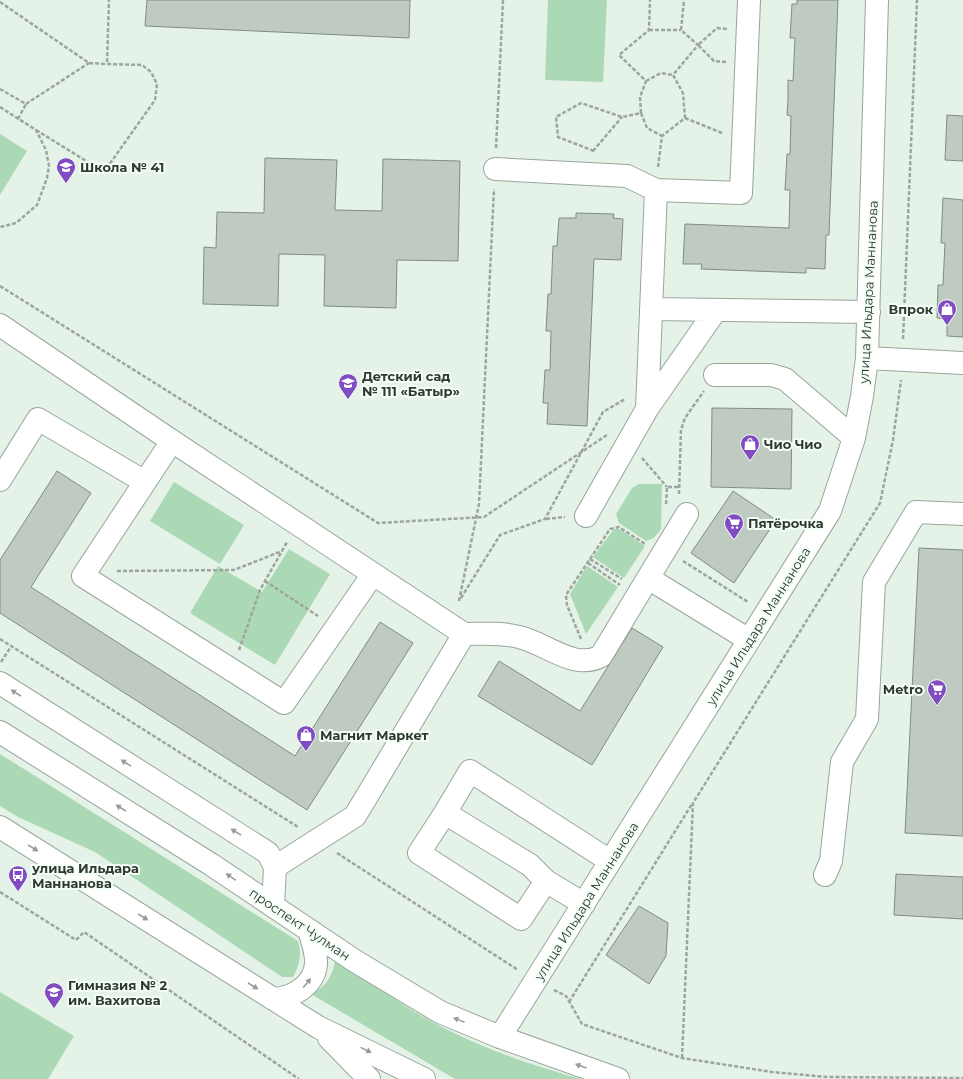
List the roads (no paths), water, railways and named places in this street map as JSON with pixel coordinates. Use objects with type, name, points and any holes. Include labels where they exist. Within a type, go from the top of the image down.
[{"type":"street","points":[[495,168],[627,176],[656,190],[741,193],[749,0]]},
{"type":"street","name":"улица Ильдара Маннанова","points":[[500,1037],[830,511],[854,438],[867,358],[877,0]]},
{"type":"street","points":[[647,409],[656,190]]},
{"type":"street","points":[[652,309],[869,312]]},
{"type":"street","points":[[586,516],[647,409],[716,310]]},
{"type":"street","points":[[0,325],[172,441],[464,634],[496,634],[520,637],[573,659],[590,661],[601,656],[682,522]]},
{"type":"street","points":[[867,358],[963,363]]},
{"type":"street","points":[[715,375],[771,376],[785,379],[854,438]]},
{"type":"street","points":[[0,480],[38,419],[145,482]]},
{"type":"street","points":[[172,441],[83,576],[284,703],[373,574]]},
{"type":"street","points":[[825,875],[831,860],[842,762],[867,719],[874,582],[916,512],[963,514]]},
{"type":"street","points":[[648,578],[749,640]]},
{"type":"street","points":[[275,867],[355,816],[464,634]]},
{"type":"street","points":[[0,683],[268,853],[275,867],[273,906]]},
{"type":"street","name":"проспект Чулман","points":[[0,732],[212,865],[355,961],[440,1012],[500,1037],[618,1079]]},
{"type":"street","points":[[546,881],[521,919],[418,853],[445,813],[470,771],[610,861]]},
{"type":"street","points":[[445,813],[530,865],[546,881],[584,904]]},
{"type":"street","points":[[0,828],[318,1027],[424,1079]]},
{"type":"street","points":[[273,999],[286,998],[299,991],[310,980],[316,964],[309,930]]},
{"type":"street","points":[[318,1027],[368,1079]]},
{"type":"place","name":"Школа № 41","points":[[66,184]]},
{"type":"place","name":"Впрок","points":[[947,326]]},
{"type":"place","name":"Детский сад № 111 «Батыр»","points":[[348,400]]},
{"type":"place","name":"Чио Чио","points":[[750,461]]},
{"type":"place","name":"Пятёрочка","points":[[734,540]]},
{"type":"place","name":"Metro","points":[[937,706]]},
{"type":"place","name":"Магнит Маркет","points":[[306,752]]},
{"type":"place","name":"улица Ильдара Маннанова","points":[[18,892]]},
{"type":"place","name":"Гимназия № 2 им. Вахитова","points":[[54,1009]]}]
